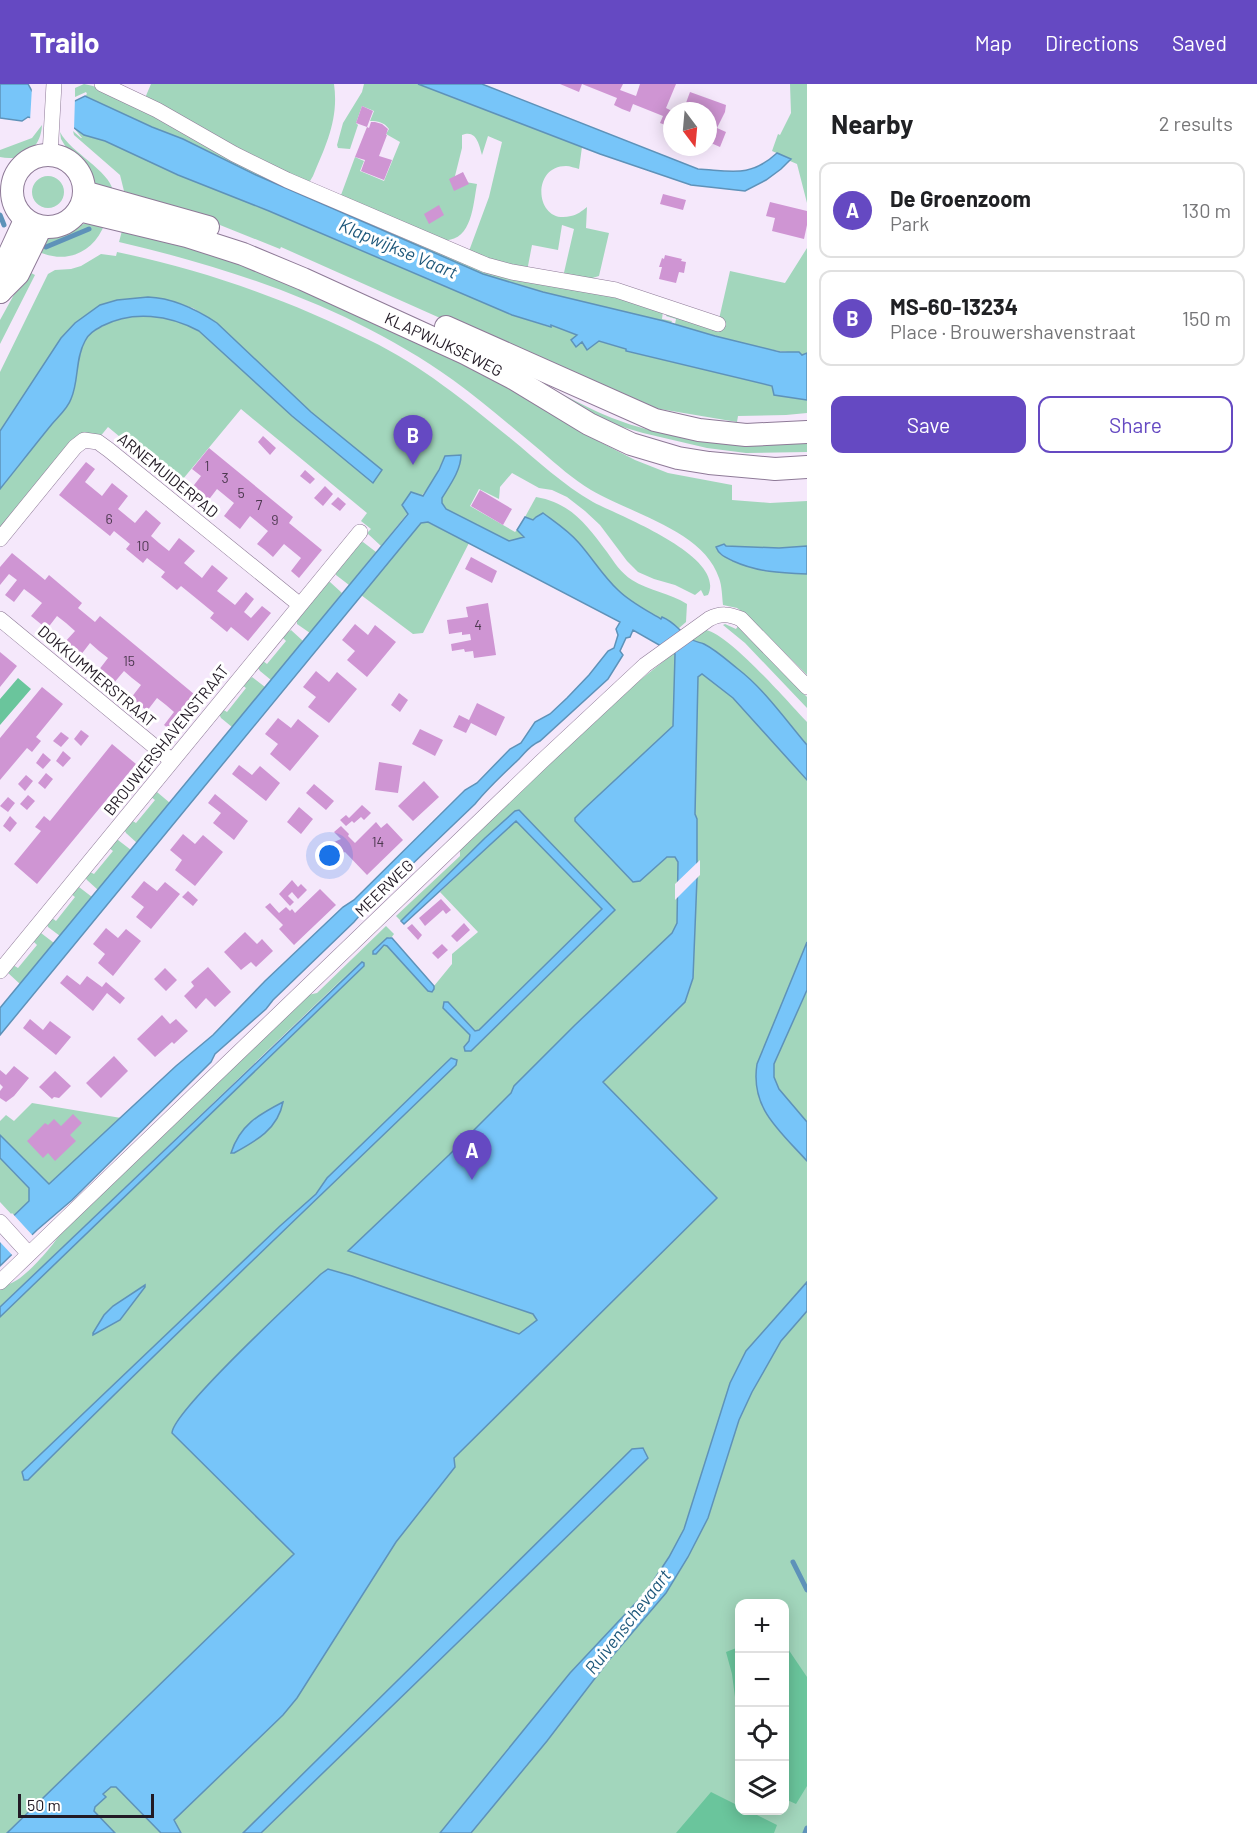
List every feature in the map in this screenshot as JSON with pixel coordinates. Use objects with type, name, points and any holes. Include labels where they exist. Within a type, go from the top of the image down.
[{"type":"main road","points":[[50,155],[63,158],[74,166],[81,177],[82,201],[74,217],[52,228],[33,224],[15,207],[7,177],[32,158],[50,155]]},
{"type":"main road","name":"KLAPWIJKSEWEG","points":[[82,201],[184,219],[242,238],[655,420],[699,430],[746,435],[807,432]]},
{"type":"main road","name":"KLAPWIJKSEWEG","points":[[82,201],[243,254],[303,279],[465,353],[513,378],[589,424],[631,444],[678,458],[708,463],[776,469],[807,467]]},
{"type":"main road","points":[[0,292],[8,256],[33,224]]},
{"type":"street","points":[[102,84],[157,110],[234,154],[286,180],[486,265],[512,272],[616,290],[718,324]]},
{"type":"street","points":[[50,155],[54,88]]},
{"type":"street","name":"ARNEMUIDERPAD","points":[[0,539],[75,447],[84,440],[98,442],[300,605]]},
{"type":"street","name":"BROUWERSHAVENSTRAAT","points":[[0,971],[360,532]]},
{"type":"street","name":"MEERWEG","points":[[0,1282],[26,1251],[540,763],[658,655],[717,615],[732,615],[741,619],[807,687]]},
{"type":"street","name":"DOKKUMMERSTRAAT","points":[[0,619],[172,761]]},
{"type":"street","points":[[1,1223],[26,1251]]},
{"type":"green space","points":[[84,84],[93,86],[445,253],[601,292],[663,311],[662,319],[672,321],[671,323],[543,292],[483,274],[256,175],[183,139],[85,96],[86,92],[75,97],[75,88]]},
{"type":"green space","points":[[151,84],[334,84],[333,120],[313,176],[310,181],[303,182],[145,98]]},
{"type":"green space","points":[[364,84],[418,84],[582,147],[579,169],[566,166],[554,169],[542,184],[541,195],[544,205],[559,217],[579,213],[587,207],[586,228],[609,233],[599,276],[586,280],[563,277],[574,229],[562,225],[558,250],[532,245],[527,271],[469,251],[489,197],[502,142],[488,136],[482,155],[474,136],[462,135],[462,148],[454,180],[477,184],[469,221],[460,235],[452,239],[442,240],[341,195],[355,157],[364,161],[360,171],[384,181],[400,142],[386,134],[389,129],[385,125],[370,121],[374,111],[362,106],[350,149],[338,148],[343,123],[362,92]]},
{"type":"green space","points":[[790,84],[807,84],[807,203],[797,164],[772,151],[778,134],[780,135],[791,113]]},
{"type":"green space","points":[[42,125],[38,141],[29,152],[16,157],[0,157],[0,150],[32,138]]},
{"type":"green space","points":[[74,128],[84,135],[105,141],[178,175],[269,211],[512,315],[550,327],[551,325],[587,338],[587,349],[599,341],[626,349],[626,351],[772,386],[775,395],[807,400],[807,413],[738,416],[737,422],[654,408],[505,347],[281,247],[280,249],[210,221],[131,199],[132,194],[124,191],[120,175],[74,135],[73,131],[82,138]]},
{"type":"green space","points":[[60,132],[72,147],[105,176],[113,191],[93,183],[67,149]]},
{"type":"green space","points":[[48,176],[59,181],[64,192],[59,203],[48,208],[37,203],[32,192],[37,181]]},
{"type":"green space","points":[[86,223],[105,223],[94,242],[78,254],[58,257],[37,251],[47,239]]},
{"type":"green space","points":[[123,227],[214,249],[450,352],[598,441],[635,460],[668,473],[732,485],[732,500],[770,503],[807,501],[807,546],[716,547],[721,555],[764,571],[807,574],[807,675],[748,616],[737,608],[723,605],[719,578],[711,562],[698,548],[664,525],[584,486],[464,388],[415,355],[376,333],[293,295],[207,265],[119,242]]},
{"type":"green space","points":[[807,248],[807,353],[802,355],[782,352],[727,339],[675,324],[676,319],[666,316],[667,313],[719,319],[730,271],[785,283]]},
{"type":"green space","points":[[117,252],[214,277],[277,299],[339,325],[407,361],[460,398],[571,488],[593,502],[667,539],[686,552],[701,566],[709,580],[708,595],[704,596],[701,590],[695,595],[638,572],[600,525],[585,511],[567,497],[552,490],[539,488],[512,473],[500,487],[499,499],[479,489],[470,506],[515,532],[517,530],[524,537],[509,541],[446,509],[442,498],[457,472],[445,456],[432,483],[381,546],[367,533],[371,529],[361,521],[367,513],[241,409],[178,485],[108,427],[99,438],[88,436],[0,530],[0,489],[71,400],[79,355],[86,338],[108,323],[135,316],[172,320],[199,331],[382,471],[311,412],[217,323],[193,308],[158,298],[117,300],[100,306],[75,323],[61,338],[0,431],[0,372],[48,274],[55,270],[81,266],[101,254],[116,256]]},
{"type":"green space","points":[[27,271],[35,275],[0,344],[0,320]]},
{"type":"green space","points":[[510,364],[586,406],[636,426],[684,438],[708,441],[757,444],[807,442],[807,452],[746,453],[707,448],[609,423]]},
{"type":"green space","points":[[536,497],[559,504],[569,510],[585,524],[618,567],[632,580],[687,604],[686,622],[678,629],[632,602],[613,586],[567,531],[543,514],[534,520],[525,517]]},
{"type":"green space","points":[[425,521],[469,543],[423,633],[413,634],[361,595]]},
{"type":"green space","points":[[363,542],[376,552],[349,585],[336,575],[336,572]]},
{"type":"green space","points":[[330,582],[342,593],[310,633],[297,624],[297,620],[326,583]]},
{"type":"green space","points":[[723,625],[736,629],[738,626],[743,631],[807,697],[807,708],[745,643]]},
{"type":"green space","points":[[291,630],[303,641],[271,680],[258,668],[263,661],[267,664],[286,641],[282,637]]},
{"type":"green space","points":[[706,630],[729,643],[807,722],[807,1833],[0,1833],[0,1313],[359,963],[0,1307],[0,1290],[29,1271],[63,1229],[308,995],[317,993],[386,926],[394,934],[384,945],[428,991],[433,991],[434,986],[452,964],[452,954],[478,932],[440,892],[516,820],[602,909],[479,1030],[475,1031],[448,1002],[443,1008],[470,1035],[465,1045],[610,906],[519,810],[485,838],[401,921],[396,916],[460,856],[460,848],[625,692],[674,653],[676,673],[694,641],[692,640]]},
{"type":"green space","points":[[252,677],[265,687],[232,727],[219,714],[222,709],[227,712],[246,688],[242,685]]},
{"type":"green space","points":[[18,678],[31,689],[0,725],[0,699]]},
{"type":"green space","points":[[157,792],[170,803],[137,843],[124,829],[131,820],[136,823],[155,800],[151,797]]},
{"type":"green space","points":[[115,840],[131,850],[98,890],[85,877],[90,872],[94,874],[113,851],[109,848]]},
{"type":"green space","points":[[79,887],[92,897],[60,936],[47,924],[52,918],[56,921],[75,897],[71,894]]},
{"type":"green space","points":[[41,933],[54,943],[20,984],[7,972],[13,965],[18,968],[37,945],[33,941]]},
{"type":"green space","points":[[32,1103],[121,1118],[49,1184],[0,1135],[0,1121],[6,1115],[14,1121]]},
{"type":"green space","points":[[0,1158],[29,1188],[29,1201],[13,1216],[0,1202]]},
{"type":"green space","points":[[735,1649],[735,1697],[732,1674],[726,1652]]},
{"type":"green space","points":[[789,1650],[807,1677],[807,1786],[796,1804],[789,1801]]},
{"type":"green space","points":[[711,1792],[735,1804],[735,1815],[757,1815],[777,1825],[774,1833],[676,1833]]},
{"type":"water","name":"Klapwijkse Vaart","points":[[0,84],[28,84],[32,91],[75,101],[85,96],[183,139],[256,175],[483,274],[543,292],[780,352],[799,352],[802,355],[807,353],[807,400],[774,395],[772,386],[626,351],[626,349],[599,341],[587,350],[582,342],[576,347],[571,340],[577,335],[551,325],[551,327],[512,315],[269,211],[178,175],[105,141],[84,135],[74,128],[28,117],[22,121],[0,118]]},
{"type":"water","points":[[418,84],[482,84],[698,169],[749,170],[777,153],[791,159],[766,180],[745,191],[691,185],[600,154]]},
{"type":"water","points":[[148,297],[184,305],[217,323],[311,412],[382,470],[373,483],[292,416],[199,331],[176,321],[138,316],[114,321],[88,336],[80,355],[70,402],[0,489],[0,431],[61,338],[75,323],[100,305],[117,300]]},
{"type":"water","points":[[461,455],[457,472],[442,498],[446,509],[509,541],[524,537],[517,530],[525,517],[533,520],[543,513],[575,539],[618,590],[638,606],[661,619],[662,617],[693,640],[713,649],[748,677],[807,745],[807,780],[733,698],[702,674],[698,677],[695,814],[697,819],[697,878],[693,978],[685,1002],[603,1082],[717,1198],[454,1458],[455,1467],[396,1542],[297,1698],[283,1715],[174,1820],[181,1833],[161,1833],[116,1787],[111,1787],[103,1794],[106,1797],[95,1807],[94,1811],[115,1833],[7,1833],[294,1554],[172,1433],[177,1421],[192,1402],[264,1328],[328,1269],[519,1334],[537,1320],[533,1314],[348,1251],[449,1155],[575,1025],[672,933],[677,923],[678,862],[675,857],[667,857],[640,881],[633,882],[575,821],[575,818],[585,808],[673,726],[675,654],[633,630],[630,637],[626,638],[620,651],[623,655],[608,679],[540,741],[528,749],[475,804],[372,901],[354,922],[266,1009],[215,1054],[211,1062],[72,1200],[0,1266],[0,1229],[29,1201],[29,1188],[0,1158],[0,1135],[49,1184],[176,1066],[213,1035],[265,981],[343,907],[354,900],[465,790],[477,783],[510,749],[521,743],[535,722],[550,714],[589,675],[608,651],[614,648],[618,635],[616,629],[620,622],[428,522],[421,523],[0,1035],[0,1008],[408,514],[402,505],[411,492],[423,496],[445,456]]},
{"type":"water","points":[[724,544],[726,546],[779,548],[807,546],[807,574],[769,571],[742,565],[719,552],[716,547]]},
{"type":"water","points":[[519,810],[615,910],[471,1051],[465,1051],[464,1047],[470,1035],[443,1008],[444,1002],[448,1002],[475,1031],[479,1030],[602,909],[516,821],[404,924],[401,921],[485,838]]},
{"type":"water","points":[[387,938],[392,938],[434,986],[432,992],[428,991],[387,946],[384,945],[376,954],[373,954],[373,951]]},
{"type":"water","points":[[807,942],[807,990],[774,1064],[774,1077],[779,1089],[807,1122],[807,1161],[777,1128],[762,1106],[756,1080],[757,1064]]},
{"type":"water","points":[[362,962],[364,966],[0,1317],[0,1307]]},
{"type":"water","points":[[451,1058],[457,1060],[456,1065],[28,1480],[24,1480],[22,1472],[316,1194],[327,1178]]},
{"type":"water","points":[[283,1102],[276,1120],[265,1133],[231,1153],[239,1135],[251,1122]]},
{"type":"water","name":"Ruivenschevaart","points":[[807,1282],[807,1311],[781,1341],[752,1392],[739,1420],[708,1518],[666,1593],[609,1660],[547,1741],[471,1833],[440,1833],[570,1673],[646,1592],[684,1529],[730,1383],[746,1351]]},
{"type":"water","points":[[145,1285],[120,1320],[93,1335],[104,1315],[113,1306]]},
{"type":"water","points":[[643,1448],[648,1458],[261,1833],[243,1833],[632,1449]]},
{"type":"pier","points":[[32,87],[75,97],[74,130],[30,121]]},
{"type":"pier","points":[[700,860],[700,875],[675,900],[675,884]]},
{"type":"pier","points":[[12,1213],[34,1237],[14,1257],[0,1242],[0,1225]]},
{"type":"building","points":[[560,84],[582,84],[579,92]]},
{"type":"building","points":[[582,84],[623,84],[620,90],[636,96],[640,84],[676,84],[668,102],[663,102],[663,116],[633,104],[630,112],[622,109],[614,105],[617,98]]},
{"type":"building","points":[[690,92],[726,105],[717,128],[717,102],[686,102]]},
{"type":"building","points":[[362,106],[373,111],[367,127],[356,123]]},
{"type":"building","points":[[371,122],[375,122],[388,129],[379,156],[392,160],[384,180],[361,171],[365,160],[355,157],[367,127],[369,128]]},
{"type":"building","points":[[717,128],[726,132],[720,147],[717,146]]},
{"type":"building","points":[[463,172],[469,184],[454,191],[449,179]]},
{"type":"building","points":[[663,194],[686,200],[683,210],[660,204]]},
{"type":"building","points":[[770,202],[807,211],[804,239],[772,231],[775,218],[766,216]]},
{"type":"building","points":[[439,205],[444,215],[429,224],[424,214]]},
{"type":"building","points":[[665,255],[686,262],[684,273],[679,272],[676,283],[659,279],[662,267],[659,267]]},
{"type":"building","points":[[263,436],[276,448],[270,455],[258,442]]},
{"type":"building","points":[[209,448],[293,517],[289,523],[322,550],[299,578],[291,571],[301,558],[284,544],[273,557],[257,544],[268,531],[250,516],[240,529],[224,516],[234,503],[217,489],[207,502],[191,489],[201,476],[192,469]]},
{"type":"building","points":[[86,462],[95,469],[85,482],[102,496],[112,483],[128,496],[118,509],[135,523],[146,510],[161,523],[151,536],[159,543],[169,551],[179,538],[195,551],[184,563],[202,578],[212,565],[228,578],[217,591],[235,605],[246,592],[254,599],[244,612],[251,618],[262,606],[271,613],[248,641],[231,627],[227,632],[210,618],[214,613],[181,586],[177,590],[161,577],[165,572],[147,558],[143,563],[126,549],[130,544],[114,531],[110,536],[59,495]]},
{"type":"building","points":[[305,470],[315,479],[310,484],[300,476]]},
{"type":"building","points":[[325,486],[333,494],[323,506],[314,498]]},
{"type":"building","points":[[480,490],[512,509],[503,525],[471,506]]},
{"type":"building","points":[[338,497],[346,504],[340,511],[331,504]]},
{"type":"building","points":[[12,553],[45,580],[49,575],[82,603],[78,608],[95,622],[100,616],[200,699],[173,732],[164,725],[174,712],[166,705],[157,698],[147,711],[131,698],[141,685],[124,671],[113,684],[98,671],[108,658],[90,643],[80,656],[64,643],[75,631],[66,623],[57,616],[47,629],[31,616],[42,603],[24,589],[14,602],[5,595],[17,580],[9,574],[0,585],[0,567]]},
{"type":"building","points":[[471,557],[497,571],[492,583],[465,569]]},
{"type":"building","points":[[488,603],[496,655],[474,658],[473,651],[465,652],[464,649],[452,651],[451,644],[471,640],[470,634],[462,635],[462,632],[449,634],[447,620],[468,617],[466,607]]},
{"type":"building","points":[[355,624],[368,635],[375,625],[396,642],[367,677],[347,660],[355,651],[342,640]]},
{"type":"building","points":[[0,652],[17,666],[0,687]]},
{"type":"building","points":[[316,671],[329,682],[337,672],[357,689],[329,723],[308,707],[316,697],[303,687]]},
{"type":"building","points":[[42,687],[63,704],[36,737],[41,741],[32,752],[27,748],[0,780],[0,738]]},
{"type":"building","points":[[399,693],[408,700],[400,712],[391,705]]},
{"type":"building","points":[[477,703],[505,717],[496,736],[471,723],[466,733],[453,727],[459,715],[469,720]]},
{"type":"building","points":[[278,718],[291,728],[298,719],[319,736],[290,771],[270,754],[278,744],[265,734]]},
{"type":"building","points":[[420,729],[443,740],[435,756],[412,744]]},
{"type":"building","points":[[81,730],[89,736],[81,746],[74,739]]},
{"type":"building","points":[[61,732],[69,738],[61,747],[53,741]]},
{"type":"building","points":[[112,744],[136,764],[37,884],[14,864],[41,831],[35,827],[44,816],[50,821]]},
{"type":"building","points":[[63,751],[71,758],[63,767],[56,761]]},
{"type":"building","points":[[43,753],[51,760],[43,769],[36,763]]},
{"type":"building","points":[[379,762],[402,766],[398,793],[375,790]]},
{"type":"building","points":[[239,765],[252,775],[260,766],[280,783],[266,801],[232,774]]},
{"type":"building","points":[[46,773],[53,779],[45,789],[38,783]]},
{"type":"building","points":[[26,775],[33,781],[25,791],[18,784]]},
{"type":"building","points":[[424,781],[439,797],[413,821],[398,806]]},
{"type":"building","points":[[314,784],[334,801],[326,810],[306,793]]},
{"type":"building","points":[[215,794],[248,821],[234,840],[213,823],[221,813],[208,803]]},
{"type":"building","points":[[28,795],[35,801],[27,810],[20,804]]},
{"type":"building","points":[[8,797],[15,803],[8,812],[0,806]]},
{"type":"building","points":[[362,805],[371,813],[364,820],[361,817],[346,826],[340,820],[346,815],[349,818]]},
{"type":"building","points":[[299,807],[313,819],[301,834],[287,822]]},
{"type":"building","points":[[10,816],[17,823],[10,832],[3,826]]},
{"type":"building","points":[[376,822],[381,828],[387,823],[403,840],[367,875],[345,852],[338,855],[334,842],[341,839],[334,832],[341,826],[355,843]]},
{"type":"building","points":[[183,834],[195,844],[203,835],[223,852],[195,886],[175,870],[182,860],[170,850]]},
{"type":"building","points":[[292,880],[298,887],[301,884],[307,890],[298,899],[292,892],[288,896],[294,902],[290,906],[279,894]]},
{"type":"building","points":[[144,881],[157,891],[165,882],[180,894],[151,929],[136,917],[144,907],[131,897]]},
{"type":"building","points":[[320,889],[336,905],[294,945],[279,929],[283,925],[265,907],[270,903],[279,913],[286,907],[295,913]]},
{"type":"building","points":[[188,891],[198,900],[193,906],[182,897]]},
{"type":"building","points":[[441,899],[451,910],[446,914],[443,910],[425,926],[419,918]]},
{"type":"building","points":[[464,923],[470,930],[457,942],[451,936]]},
{"type":"building","points":[[412,924],[422,935],[418,940],[407,928]]},
{"type":"building","points":[[106,928],[118,938],[126,929],[141,941],[113,976],[98,963],[105,954],[93,944]]},
{"type":"building","points":[[245,932],[257,944],[262,939],[273,951],[256,967],[251,962],[241,970],[224,952]]},
{"type":"building","points":[[442,944],[448,950],[438,959],[432,953]]},
{"type":"building","points":[[208,967],[231,992],[215,1007],[206,998],[196,1009],[184,996],[194,986],[191,982]]},
{"type":"building","points":[[165,968],[177,980],[166,991],[154,979]]},
{"type":"building","points":[[67,975],[80,985],[87,976],[102,987],[106,982],[125,998],[120,1004],[107,993],[93,1011],[60,983]]},
{"type":"building","points":[[162,1015],[170,1024],[176,1019],[188,1031],[155,1057],[137,1039]]},
{"type":"building","points":[[30,1019],[43,1030],[50,1021],[71,1037],[56,1055],[23,1028]]},
{"type":"building","points":[[114,1056],[128,1071],[101,1098],[86,1083]]},
{"type":"building","points":[[14,1066],[29,1078],[6,1102],[0,1098],[0,1091],[3,1087],[0,1084],[0,1070],[6,1075]]},
{"type":"building","points":[[55,1071],[71,1086],[59,1098],[52,1099],[39,1087]]},
{"type":"building","points":[[73,1114],[82,1123],[70,1135],[76,1141],[55,1161],[48,1153],[43,1158],[27,1141],[45,1123],[48,1125],[54,1119],[61,1126]]},
{"type":"waterway","points":[[0,215],[4,225]]},
{"type":"waterway","points":[[46,247],[89,229]]},
{"type":"waterway","points":[[793,1562],[807,1590]]},
{"type":"waterway","points":[[805,1833],[807,1828]]},
{"type":"place","name":"MS-60-13234","points":[[413,465]]},
{"type":"place","name":"De Groenzoom","points":[[472,1180]]}]
